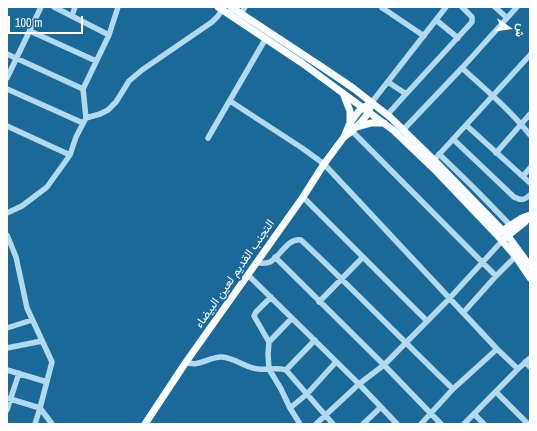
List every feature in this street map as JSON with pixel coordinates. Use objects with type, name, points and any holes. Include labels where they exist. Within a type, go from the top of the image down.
[{"type":"main road","points":[[222,8],[238,12],[328,71],[372,102],[403,130],[437,157],[518,255],[530,266]]},
{"type":"main road","points":[[238,12],[266,38],[393,130],[502,235]]},
{"type":"main road","points":[[343,93],[349,106],[351,127]]},
{"type":"main road","points":[[351,127],[372,102]]},
{"type":"main road","points":[[351,127],[371,123],[384,123]]},
{"type":"main road","name":"التجنب القديم لعين البيضاء","points":[[145,424],[186,362],[304,197],[324,164],[351,127]]},
{"type":"main road","points":[[502,235],[525,222],[529,216]]},
{"type":"main road","points":[[502,235],[510,225],[529,216]]},
{"type":"main road","points":[[518,255],[530,278]]},
{"type":"street","points":[[7,78],[41,7]]},
{"type":"street","points":[[54,7],[109,35]]},
{"type":"street","points":[[72,16],[75,7]]},
{"type":"street","points":[[7,213],[22,206],[48,187],[70,154],[76,137],[85,121],[83,89],[109,35],[118,7]]},
{"type":"street","points":[[382,7],[424,36]]},
{"type":"street","points":[[372,102],[446,7]]},
{"type":"street","points":[[387,115],[472,22],[473,19],[470,14],[462,7]]},
{"type":"street","points":[[496,7],[507,18]]},
{"type":"street","points":[[403,130],[517,7]]},
{"type":"street","points":[[7,89],[85,121],[108,110],[116,102],[129,81],[142,70],[212,22],[218,16],[222,8]]},
{"type":"street","points":[[436,20],[458,38]]},
{"type":"street","points":[[30,31],[96,62]]},
{"type":"street","points":[[208,138],[266,38]]},
{"type":"street","points":[[7,54],[83,89]]},
{"type":"street","points":[[437,157],[530,55]]},
{"type":"street","points":[[462,68],[522,124],[530,135]]},
{"type":"street","points":[[388,82],[406,94]]},
{"type":"street","points":[[230,101],[324,164],[496,349],[518,369]]},
{"type":"street","points":[[496,152],[530,114]]},
{"type":"street","points":[[466,124],[530,183]]},
{"type":"street","points":[[7,126],[70,154]]},
{"type":"street","points":[[351,127],[496,276]]},
{"type":"street","points":[[453,139],[514,197],[520,200],[525,200],[530,195]]},
{"type":"street","points":[[523,176],[530,168]]},
{"type":"street","points":[[450,171],[474,188],[510,225]]},
{"type":"street","points":[[468,195],[474,188]]},
{"type":"street","points":[[304,197],[427,321]]},
{"type":"street","points":[[7,235],[16,257],[27,308],[52,362],[35,424]]},
{"type":"street","points":[[316,424],[359,384],[384,365],[482,262],[502,235]]},
{"type":"street","points":[[257,263],[270,262],[289,244],[295,240],[301,240],[342,278],[405,343],[453,389]]},
{"type":"street","points":[[462,313],[496,276],[518,255]]},
{"type":"street","points":[[275,257],[441,424]]},
{"type":"street","points":[[319,302],[363,257]]},
{"type":"street","points":[[248,275],[315,340],[397,424]]},
{"type":"street","points":[[270,297],[254,316],[269,342],[269,368],[300,424]]},
{"type":"street","points":[[269,342],[292,318]]},
{"type":"street","points":[[7,328],[32,320]]},
{"type":"street","points":[[286,370],[315,340]]},
{"type":"street","points":[[7,348],[42,341]]},
{"type":"street","points":[[421,424],[453,389],[496,349]]},
{"type":"street","points":[[186,362],[196,364],[222,357],[255,369],[277,368],[286,370],[333,424]]},
{"type":"street","points":[[464,424],[530,358]]},
{"type":"street","points":[[290,408],[307,394],[336,362]]},
{"type":"street","points":[[525,362],[530,367]]},
{"type":"street","points":[[7,370],[47,382]]},
{"type":"street","points":[[7,410],[9,399],[19,373]]},
{"type":"street","points":[[496,392],[528,424]]},
{"type":"street","points":[[9,399],[40,408],[52,424]]},
{"type":"street","points":[[363,424],[381,407]]},
{"type":"street","points":[[474,414],[484,424]]}]
